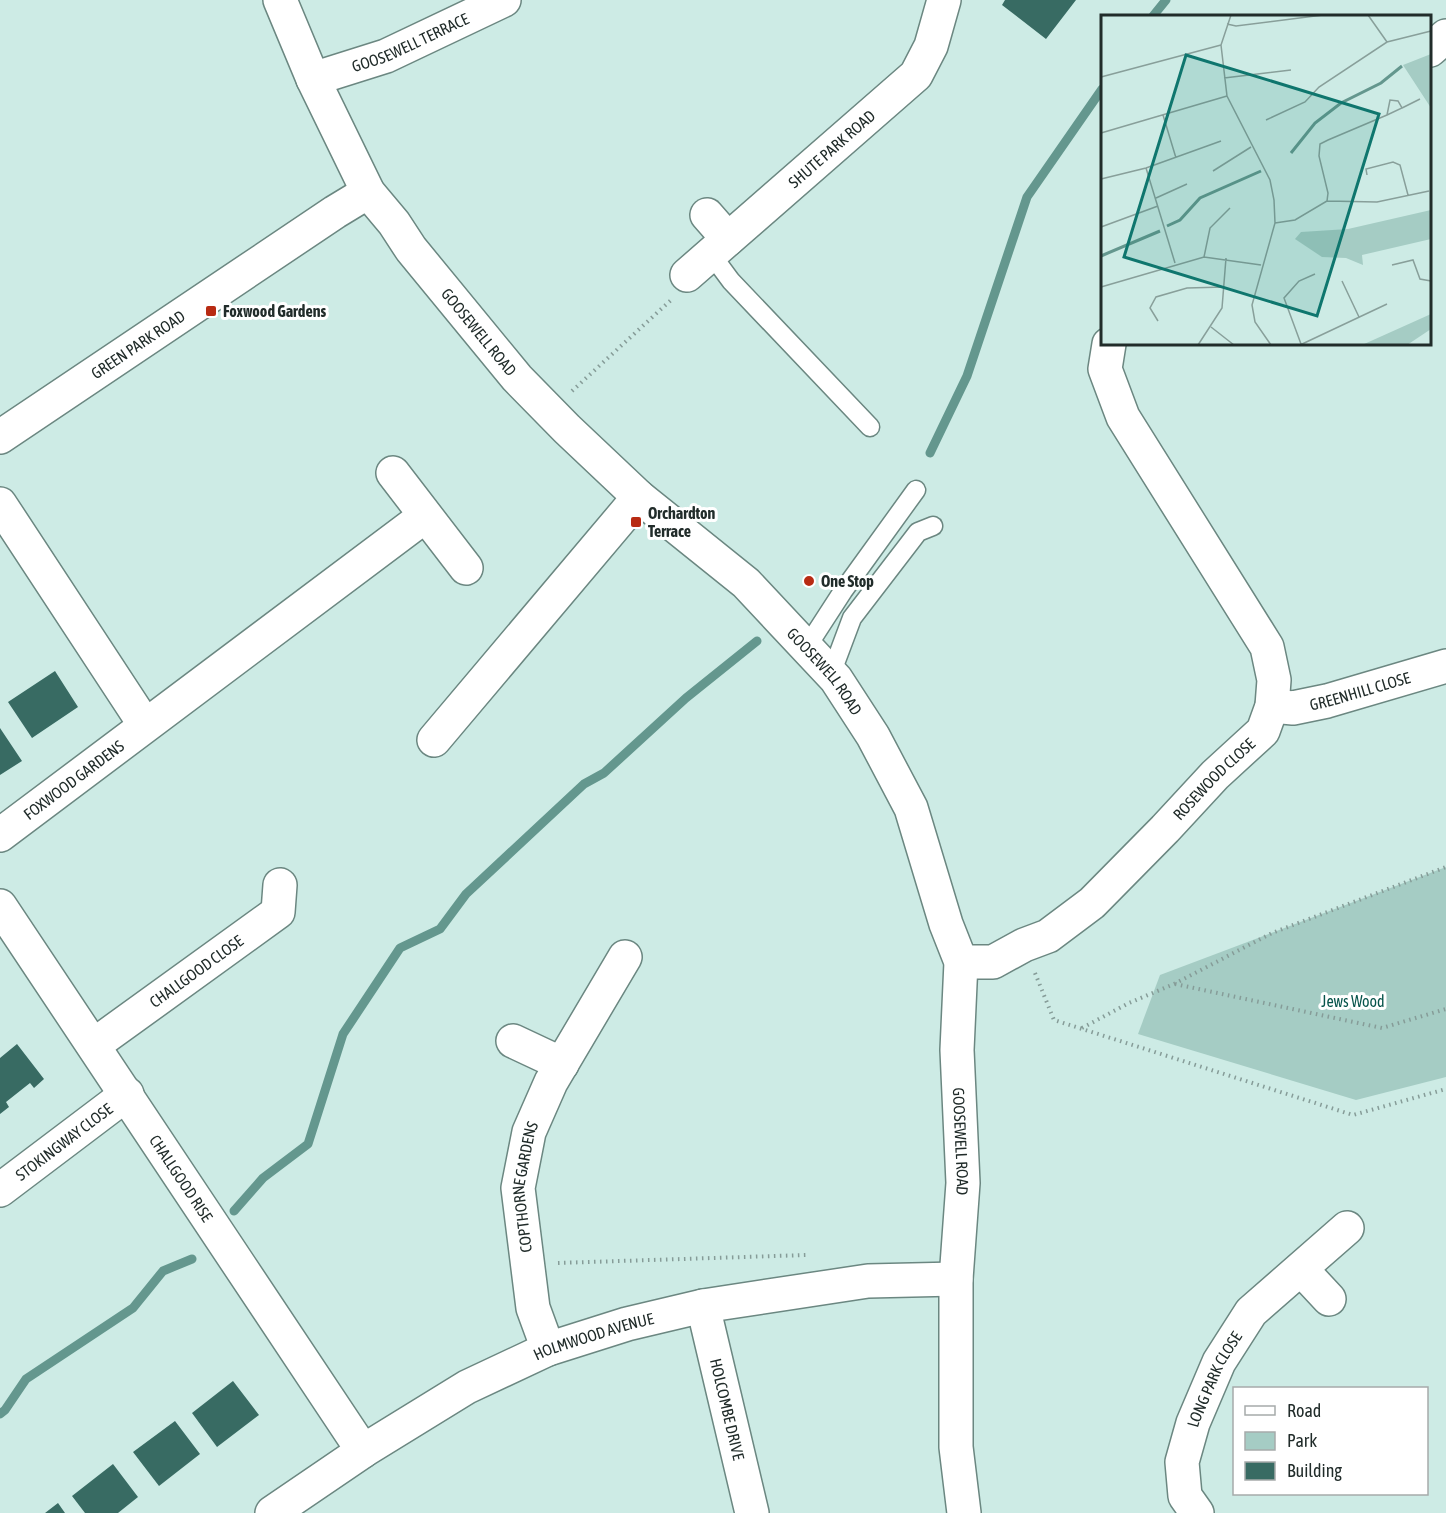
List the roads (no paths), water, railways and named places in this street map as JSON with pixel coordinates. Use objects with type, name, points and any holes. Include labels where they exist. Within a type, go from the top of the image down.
[{"type":"street","name":"GOOSEWELL ROAD","points":[[280,0],[313,79],[368,192],[458,307],[549,412],[639,497],[746,583],[836,679],[873,736],[911,808],[946,924],[961,962],[957,1050],[963,1183],[956,1279],[956,1447],[964,1513]]},
{"type":"street","name":"GOOSEWELL TERRACE","points":[[313,79],[386,56],[504,0]]},
{"type":"street","name":"SHUTE PARK ROAD","points":[[708,246],[916,75],[931,46],[944,0]]},
{"type":"street","points":[[1431,49],[1446,36]]},
{"type":"street","name":"GREEN PARK ROAD","points":[[0,437],[368,192]]},
{"type":"street","name":"ROSEWOOD CLOSE","points":[[961,962],[993,962],[1024,945],[1048,936],[1092,903],[1165,830],[1215,775],[1263,731],[1272,706],[1274,680],[1267,647],[1123,417],[1106,369],[1109,345]]},
{"type":"street","points":[[393,472],[466,568]]},
{"type":"street","points":[[434,740],[639,497]]},
{"type":"street","points":[[0,504],[146,725]]},
{"type":"street","name":"FOXWOOD GARDENS","points":[[0,835],[425,516]]},
{"type":"street","name":"GREENHILL CLOSE","points":[[1272,706],[1293,708],[1327,701],[1446,666]]},
{"type":"street","name":"CHALLGOOD CLOSE","points":[[94,1045],[278,912],[280,885]]},
{"type":"street","name":"CHALLGOOD RISE","points":[[0,906],[363,1451]]},
{"type":"street","name":"COPTHORNE GARDENS","points":[[548,1349],[533,1308],[518,1188],[529,1132],[551,1082],[625,957]]},
{"type":"street","points":[[513,1041],[562,1064]]},
{"type":"street","name":"STOKINGWAY CLOSE","points":[[0,1190],[127,1094]]},
{"type":"street","name":"LONG PARK CLOSE","points":[[1197,1513],[1185,1496],[1182,1462],[1193,1423],[1219,1362],[1251,1312],[1347,1228]]},
{"type":"street","points":[[1301,1269],[1329,1299]]},
{"type":"street","name":"HOLMWOOD AVENUE","points":[[272,1513],[363,1451],[467,1387],[548,1349],[627,1324],[703,1306],[868,1281],[956,1279]]},
{"type":"street","name":"HOLCOMBE DRIVE","points":[[703,1306],[745,1511]]},
{"type":"lane","points":[[708,246],[731,280],[870,427]]},
{"type":"lane","points":[[810,642],[843,591],[916,490]]},
{"type":"lane","points":[[831,674],[852,618],[918,532],[933,526]]},
{"type":"waterway","points":[[1154,15],[1166,0]]},
{"type":"waterway","points":[[930,453],[967,376],[1027,197],[1101,90]]},
{"type":"waterway","points":[[234,1211],[263,1178],[308,1144],[343,1034],[400,948],[440,929],[466,894],[584,784],[604,773],[686,698],[757,641]]},
{"type":"waterway","points":[[0,1414],[26,1379],[133,1308],[163,1271],[192,1259]]},
{"type":"place","name":"Foxwood Gardens","points":[[211,311]]},
{"type":"place","name":"Orchardton Terrace","points":[[636,522]]},
{"type":"place","name":"One Stop","points":[[809,581]]},
{"type":"park label","name":"Jews Wood","points":[[1353,1001]]}]
